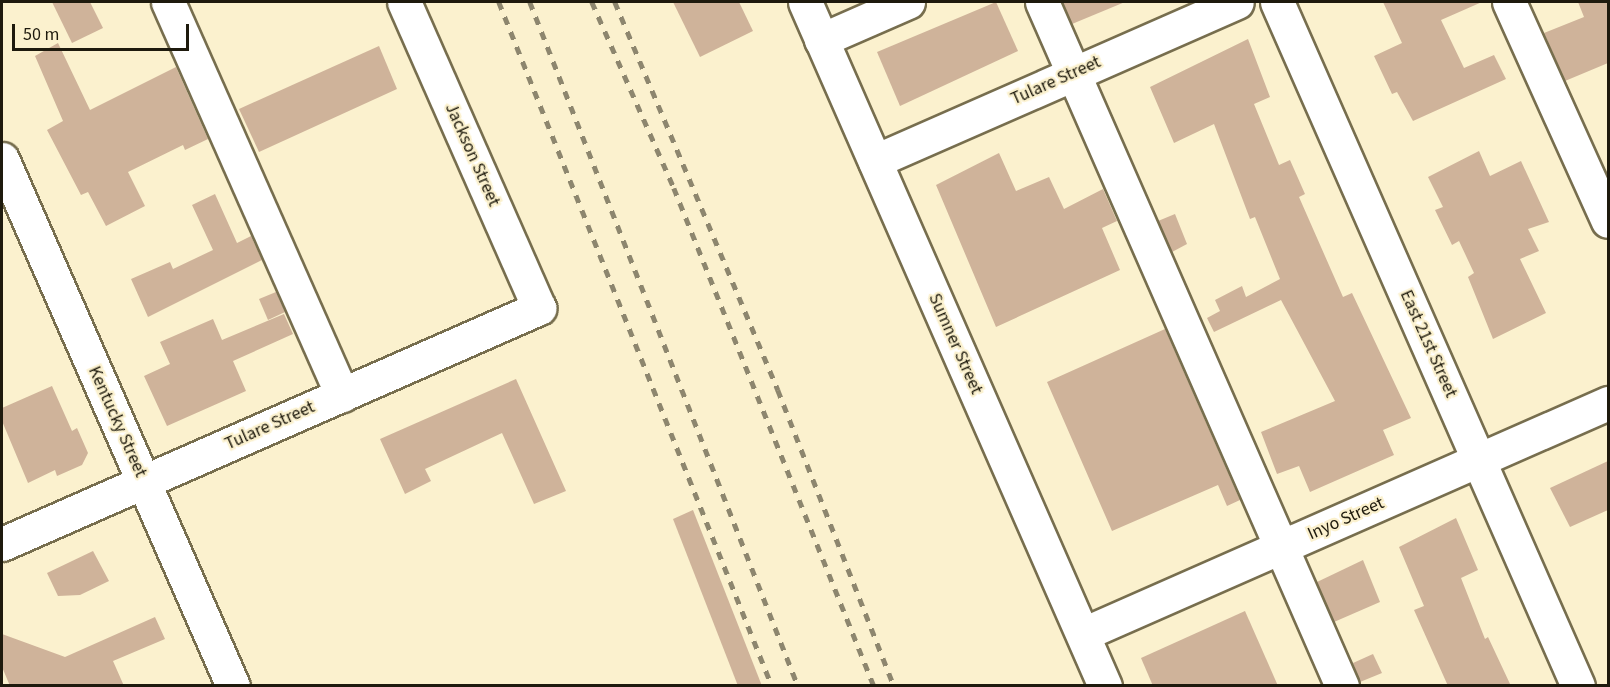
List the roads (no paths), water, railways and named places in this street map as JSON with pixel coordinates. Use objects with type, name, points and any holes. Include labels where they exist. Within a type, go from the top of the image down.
[{"type":"street","points":[[168,2],[342,395]]},
{"type":"street","name":"Jackson Street","points":[[404,2],[539,308]]},
{"type":"street","name":"Sumner Street","points":[[805,2],[1105,686]]},
{"type":"street","points":[[821,40],[908,2]]},
{"type":"street","points":[[1042,2],[1342,686]]},
{"type":"street","name":"Tulare Street","points":[[874,161],[1237,2]]},
{"type":"street","name":"East 21st Street","points":[[1277,2],[1578,686]]},
{"type":"street","points":[[1509,2],[1608,221]]},
{"type":"street","name":"Kentucky Street","points":[[2,159],[233,686]]},
{"type":"street","name":"Tulare Street","points":[[2,544],[539,308]]},
{"type":"street","name":"Inyo Street","points":[[1083,634],[1608,403]]},
{"type":"railway","points":[[499,2],[772,686]]},
{"type":"railway","points":[[530,2],[798,686]]},
{"type":"railway","points":[[592,2],[674,188],[874,686]]},
{"type":"railway","points":[[615,2],[778,390],[894,686]]}]
